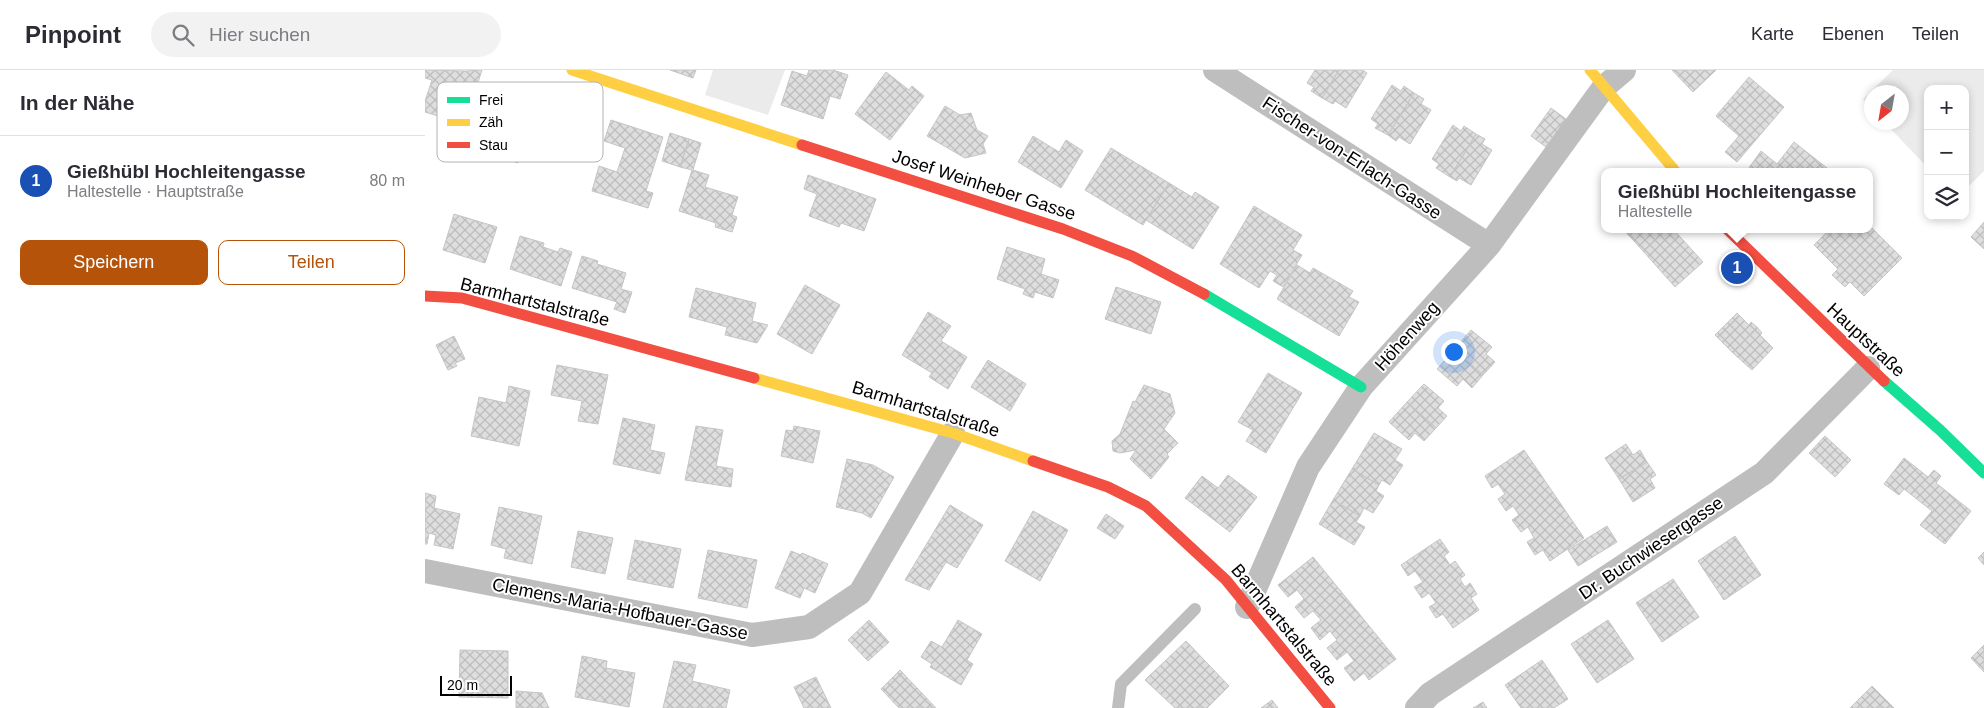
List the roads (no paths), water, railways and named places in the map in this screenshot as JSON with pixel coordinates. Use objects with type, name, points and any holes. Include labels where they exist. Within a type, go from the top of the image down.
[{"type":"street","name":"Josef Weinheber Gasse","points":[[572,70],[1063,229],[1132,256],[1178,279],[1361,387]]},
{"type":"street","name":"Fischer-von-Erlach-Gasse","points":[[1215,70],[1489,245]]},
{"type":"street","name":"Höhenweg","points":[[1247,607],[1308,467],[1361,387],[1489,245],[1597,78],[1624,70]]},
{"type":"street","points":[[1597,78],[1672,168]]},
{"type":"street","name":"Hauptstraße","points":[[1731,233],[1868,368],[1940,430],[1984,473]]},
{"type":"street","name":"Barmhartstalstraße","points":[[425,296],[462,298],[953,433],[1108,487],[1146,506],[1226,580],[1330,708]]},
{"type":"street","name":"Dr. Buchwiesergasse","points":[[1417,708],[1430,694],[1764,473],[1868,368]]},
{"type":"street","name":"Clemens-Maria-Hofbauer-Gasse","points":[[425,571],[752,636],[809,627],[860,593],[953,433]]},
{"type":"lane","points":[[1118,708],[1121,684],[1195,609]]},
{"type":"place","name":"Gießhübl Hochleitengasse","points":[[1737,268]]}]
